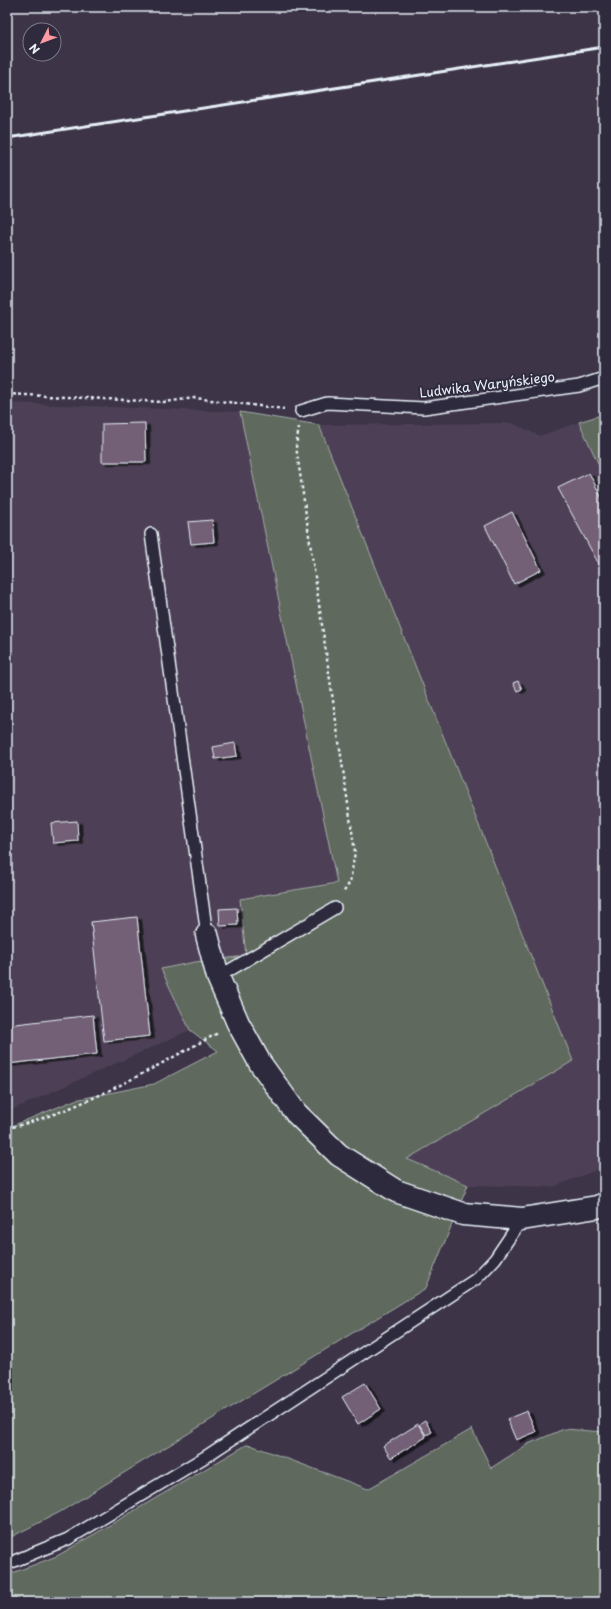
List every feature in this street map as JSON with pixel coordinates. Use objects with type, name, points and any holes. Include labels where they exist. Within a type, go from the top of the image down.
[{"type":"street","points":[[207,935],[218,977],[238,1023],[260,1063],[296,1113],[339,1155],[396,1191],[463,1214],[522,1219],[597,1207],[604,1204]]},
{"type":"lane","name":"Ludwika Waryńskiego","points":[[301,411],[327,403],[424,408],[579,386],[604,378]]},
{"type":"lane","points":[[151,534],[207,935]]},
{"type":"lane","points":[[218,977],[335,908]]},
{"type":"lane","points":[[7,1564],[68,1539],[204,1457],[476,1279],[495,1259],[522,1219]]},
{"type":"path","points":[[7,394],[164,402],[195,398],[301,411],[296,446],[355,852],[350,882],[335,908]]},
{"type":"path","points":[[7,1128],[21,1126],[70,1108],[117,1088],[238,1023]]},
{"type":"shaded area","points":[[7,403],[240,412],[337,884],[241,899],[246,956],[195,962],[161,969],[190,1030],[7,1112]]},
{"type":"shaded area","points":[[579,422],[604,476],[604,1167],[553,1187],[468,1185],[406,1160],[573,1061],[319,425],[512,423],[540,436]]},
{"type":"green space","points":[[240,412],[319,425],[573,1061],[407,1159],[468,1185],[426,1288],[60,1512],[7,1539],[7,1128],[75,1100],[154,1084],[218,1051],[190,1030],[161,969],[195,962],[246,956],[240,899],[337,883]]},
{"type":"green space","points":[[604,414],[604,476],[579,422]]},
{"type":"green space","points":[[472,1429],[491,1468],[528,1444],[564,1429],[604,1432],[604,1602],[7,1602],[7,1575],[57,1556],[248,1444],[368,1489]]},
{"type":"building","points":[[145,423],[146,462],[102,462],[102,424]]},
{"type":"building","points":[[589,473],[604,502],[604,574],[558,488]]},
{"type":"building","points":[[512,512],[541,570],[514,584],[485,526]]},
{"type":"building","points":[[212,520],[214,542],[191,544],[188,522]]},
{"type":"building","points":[[518,681],[522,689],[517,691],[513,683]]},
{"type":"building","points":[[235,743],[237,756],[215,759],[213,747]]},
{"type":"building","points":[[77,821],[78,841],[53,843],[51,823]]},
{"type":"building","points":[[237,908],[238,925],[220,926],[219,909]]},
{"type":"building","points":[[137,917],[150,1036],[104,1041],[91,922]]},
{"type":"building","points":[[93,1015],[97,1054],[7,1064],[7,1025]]},
{"type":"building","points":[[365,1383],[381,1409],[358,1424],[342,1397]]},
{"type":"building","points":[[527,1411],[536,1432],[516,1440],[507,1419]]},
{"type":"building","points":[[425,1420],[432,1432],[426,1435],[419,1424]]},
{"type":"building","points":[[418,1424],[426,1437],[391,1458],[383,1446]]},
{"type":"railway","points":[[7,138],[604,47]]}]
